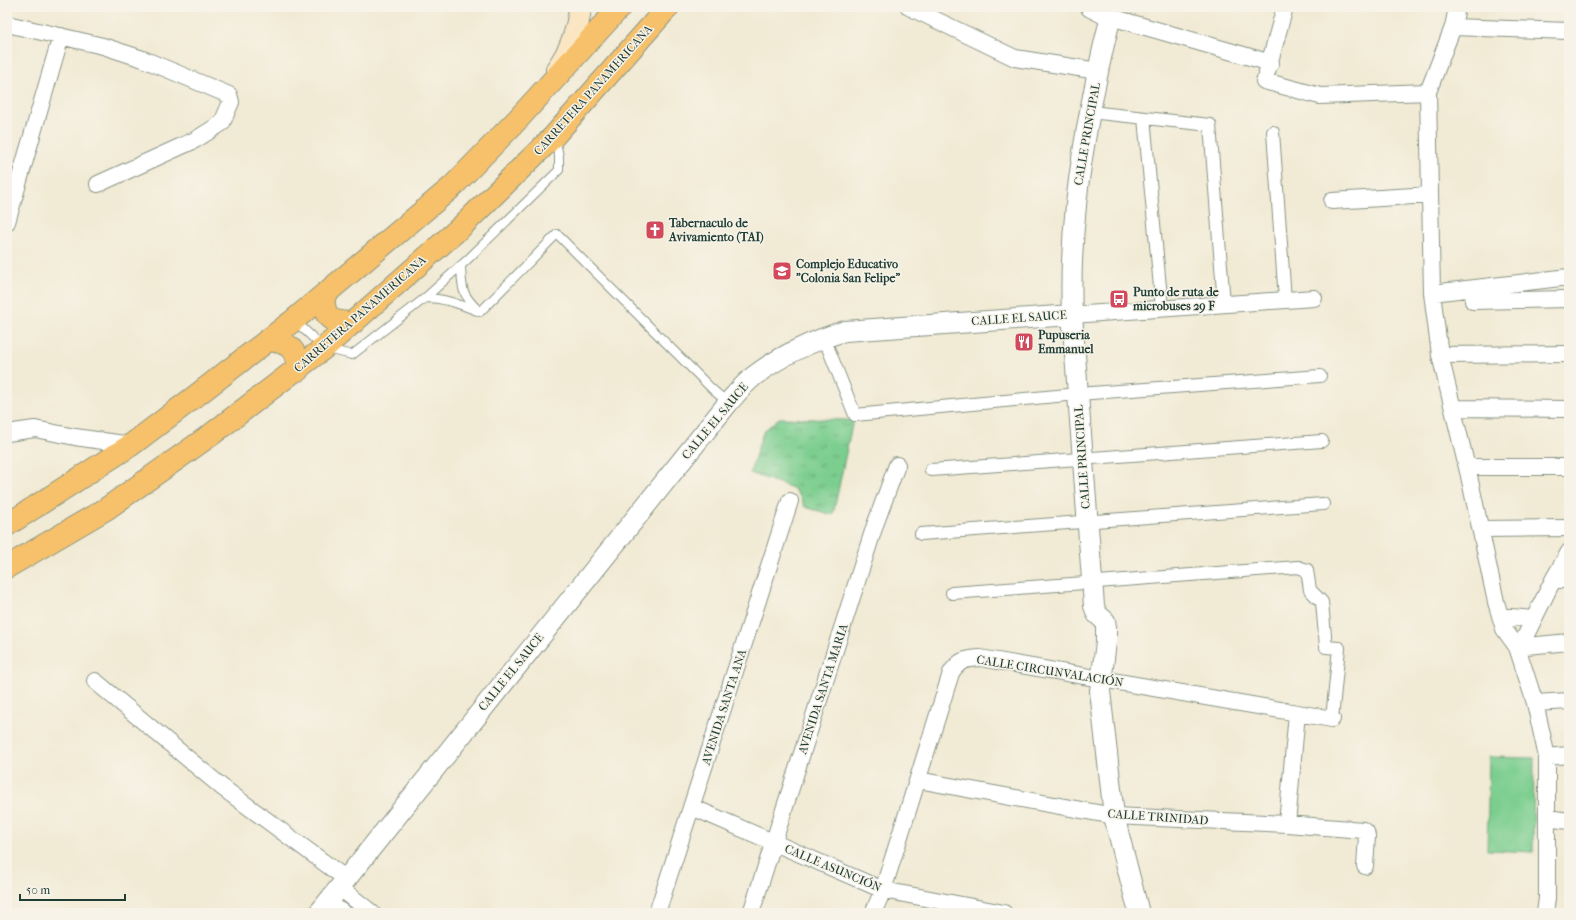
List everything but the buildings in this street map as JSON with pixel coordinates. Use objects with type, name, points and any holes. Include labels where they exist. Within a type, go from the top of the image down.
[{"type":"highway","points":[[7,525],[131,445],[294,320],[452,187],[518,119],[620,7]]},
{"type":"highway","name":"CARRETERA PANAMERICANA","points":[[7,567],[106,509],[212,434],[298,370],[324,348],[462,226],[554,136],[668,7]]},
{"type":"highway","points":[[323,296],[326,314],[332,320],[338,323],[352,324]]},
{"type":"highway","points":[[269,340],[283,342],[289,346],[298,360],[298,370]]},
{"type":"main road","points":[[518,119],[564,60],[576,30],[580,7]]},
{"type":"street","points":[[909,7],[1015,58],[1098,71]]},
{"type":"street","points":[[1091,7],[1111,17],[1271,63]]},
{"type":"street","points":[[1285,7],[1271,63],[1263,86],[1320,96],[1428,92]]},
{"type":"street","points":[[1457,7],[1453,27],[1428,92],[1432,293],[1440,355],[1467,467],[1500,616],[1504,629],[1517,647],[1535,703],[1546,757],[1547,898],[1545,913]]},
{"type":"street","name":"CALLE PRINCIPAL","points":[[1111,17],[1090,112],[1075,203],[1071,282],[1072,315],[1094,610],[1105,621],[1106,627],[1106,642],[1100,691],[1114,816],[1140,913]]},
{"type":"street","points":[[7,24],[103,46],[143,58],[229,95],[231,98],[229,108],[222,123],[196,140],[98,184]]},
{"type":"street","points":[[1453,27],[1569,31]]},
{"type":"street","points":[[7,221],[61,36]]},
{"type":"street","points":[[1090,112],[1210,125],[1224,304]]},
{"type":"street","points":[[1144,118],[1162,308]]},
{"type":"street","points":[[1274,132],[1285,300]]},
{"type":"street","points":[[1332,201],[1430,194]]},
{"type":"street","points":[[1432,293],[1569,277]]},
{"type":"street","name":"CALLE EL SAUCE","points":[[335,899],[728,403],[753,377],[781,359],[824,338],[855,330],[1314,298]]},
{"type":"street","points":[[1473,301],[1569,299]]},
{"type":"street","points":[[824,338],[855,415],[1078,394],[1320,376]]},
{"type":"street","points":[[1440,355],[1569,354]]},
{"type":"street","points":[[1453,408],[1569,409]]},
{"type":"street","points":[[7,432],[35,429],[75,437],[131,445]]},
{"type":"street","points":[[931,470],[1322,442]]},
{"type":"street","name":"AVENIDA SANTA MARIA","points":[[751,913],[874,525],[897,465]]},
{"type":"street","points":[[1467,467],[1569,467]]},
{"type":"street","name":"AVENIDA SANTA ANA","points":[[657,913],[790,501]]},
{"type":"street","points":[[921,534],[1323,504]]},
{"type":"street","points":[[1481,529],[1569,528]]},
{"type":"street","points":[[1517,647],[1524,639],[1553,580],[1569,552]]},
{"type":"street","points":[[952,593],[1298,567],[1307,570],[1310,590],[1322,602],[1326,647],[1339,648],[1332,719]]},
{"type":"street","points":[[1553,580],[1569,580]]},
{"type":"street","points":[[1500,616],[1534,619]]},
{"type":"street","points":[[1517,647],[1569,642]]},
{"type":"street","name":"CALLE CIRCUNVALACIÓN","points":[[873,913],[883,890],[951,672],[957,663],[968,659],[980,658],[1332,719]]},
{"type":"street","points":[[95,681],[223,788],[335,899],[372,913]]},
{"type":"street","points":[[1535,703],[1569,701]]},
{"type":"street","points":[[1287,824],[1297,713]]},
{"type":"street","points":[[1546,757],[1569,755]]},
{"type":"street","name":"CALLE TRINIDAD","points":[[918,780],[1114,816],[1287,824],[1363,830],[1366,832],[1367,836],[1365,866]]},
{"type":"street","name":"CALLE ASUNCIÓN","points":[[692,807],[883,890],[1004,913]]},
{"type":"street","points":[[1547,818],[1569,821]]},
{"type":"lane","points":[[294,320],[324,348],[352,355],[424,298],[461,265],[559,170],[559,156],[554,136]]},
{"type":"lane","points":[[480,312],[557,234],[712,389],[728,403]]},
{"type":"lane","points":[[461,265],[462,288],[465,297],[480,312]]},
{"type":"lane","points":[[424,298],[440,298],[480,312]]},
{"type":"green space","points":[[779,418],[853,420],[833,515],[805,507],[801,498],[793,488],[750,473],[763,432]]},
{"type":"green space","points":[[1489,757],[1534,758],[1533,852],[1487,850]]},
{"type":"place","name":"Tabernaculo de Avivamiento (TAI)","points":[[655,230]]},
{"type":"place","name":"Complejo Educativo \"Colonia San Felipe\"","points":[[782,271]]},
{"type":"place","name":"Punto de ruta de microbuses 29 F","points":[[1119,299]]},
{"type":"place","name":"Pupuseria Emmanuel","points":[[1024,342]]}]
